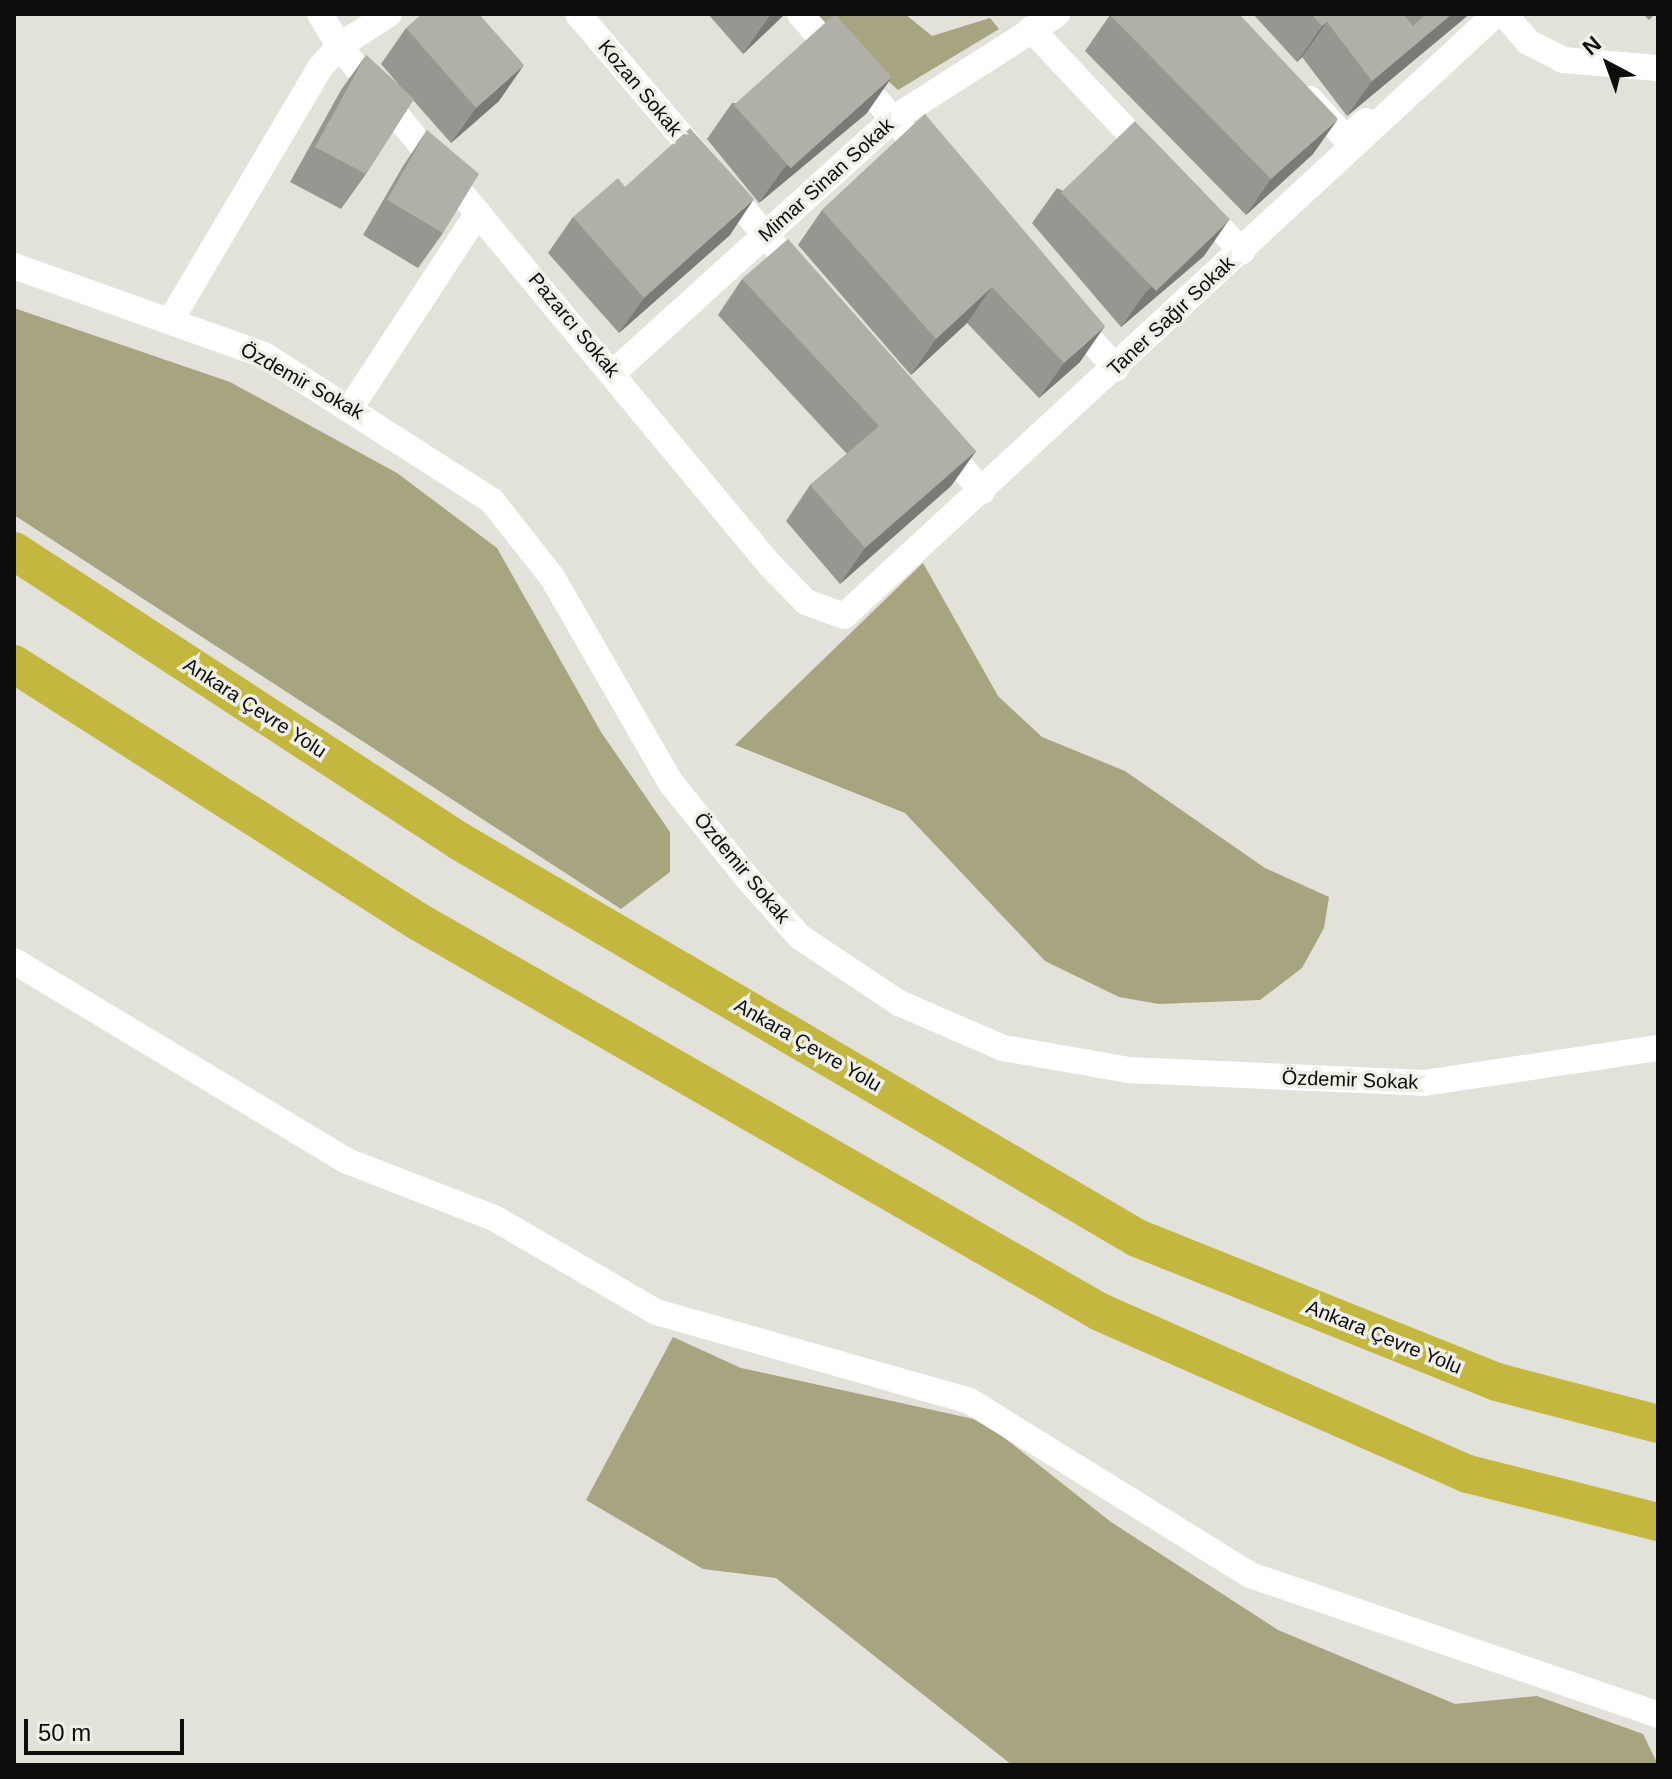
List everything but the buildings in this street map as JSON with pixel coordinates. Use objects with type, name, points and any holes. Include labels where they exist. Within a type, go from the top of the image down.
[{"type":"highway","name":"Ankara Çevre Yolu","points":[[14,551],[459,841],[1137,1238],[1497,1382],[1658,1424]]},
{"type":"highway","points":[[14,664],[419,922],[1100,1312],[1468,1474],[1658,1522]]},
{"type":"street","name":"Pazarcı Sokak","points":[[320,14],[339,46],[614,372],[794,592],[844,616]]},
{"type":"street","points":[[172,318],[339,46],[389,14]]},
{"type":"street","name":"Kozan Sokak","points":[[578,14],[814,293]]},
{"type":"street","points":[[800,14],[925,155]]},
{"type":"street","name":"Mimar Sinan Sokak","points":[[614,372],[893,119],[1057,14]]},
{"type":"street","points":[[1345,156],[1287,84],[1346,139],[1483,14]]},
{"type":"street","name":"Taner Sağır Sokak","points":[[844,616],[1496,14]]},
{"type":"street","points":[[1504,14],[1528,42],[1563,60],[1658,68]]},
{"type":"street","points":[[1031,29],[1242,251]]},
{"type":"street","points":[[351,407],[478,213]]},
{"type":"street","name":"Özdemir Sokak","points":[[14,266],[172,318],[264,355],[467,482],[519,529],[671,783],[800,937],[899,1003],[1003,1048],[1129,1070],[1424,1083],[1658,1048]]},
{"type":"street","points":[[1052,297],[1116,368]]},
{"type":"street","points":[[923,421],[982,491]]},
{"type":"street","points":[[14,961],[347,1161],[494,1218],[656,1312],[968,1400],[1250,1575],[1658,1715]]},
{"type":"shaded area","points":[[815,14],[905,14],[932,36],[990,18],[999,29],[898,90]]},
{"type":"shaded area","points":[[14,308],[230,382],[397,473],[497,548],[601,732],[670,832],[670,872],[621,909],[14,515]]},
{"type":"shaded area","points":[[923,563],[998,696],[1042,737],[1125,771],[1265,868],[1329,897],[1324,928],[1302,968],[1260,1000],[1159,1004],[1119,997],[1045,961],[905,813],[735,745]]},
{"type":"shaded area","points":[[673,1337],[741,1368],[983,1421],[1111,1522],[1278,1630],[1455,1704],[1537,1696],[1643,1734],[1658,1765],[1012,1765],[776,1578],[703,1569],[586,1500]]}]
